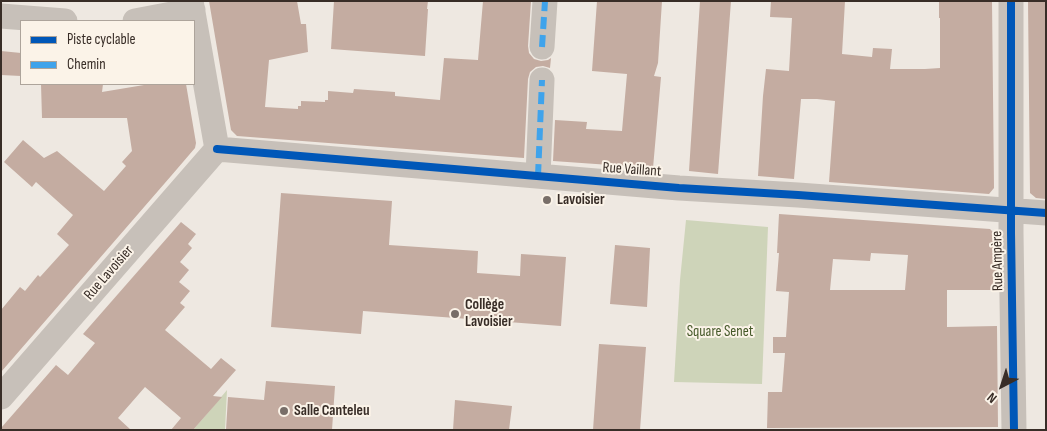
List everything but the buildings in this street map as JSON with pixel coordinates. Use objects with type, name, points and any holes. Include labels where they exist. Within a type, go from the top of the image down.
[{"type":"street","points":[[542,47],[545,1]]},
{"type":"street","name":"Rue Ampère","points":[[1011,1],[1014,430]]},
{"type":"street","points":[[139,20],[192,6],[194,20]]},
{"type":"street","points":[[1,16],[51,20]]},
{"type":"street","points":[[195,23],[217,149]]},
{"type":"street","points":[[538,176],[542,80]]},
{"type":"street","name":"Rue Vaillant","points":[[217,149],[674,187],[1046,213]]},
{"type":"street","name":"Rue Lavoisier","points":[[1,397],[217,149]]},
{"type":"green space","name":"Square Senet","points":[[686,220],[768,227],[762,384],[674,382],[680,280]]},
{"type":"green space","points":[[227,390],[225,430],[193,430],[206,415]]},
{"type":"marked path","points":[[542,47],[545,1]]},
{"type":"marked path","points":[[538,176],[542,80]]},
{"type":"cycle path","points":[[1011,1],[1011,233],[1014,430]]},
{"type":"cycle path","points":[[217,149],[679,188],[1046,213]]},
{"type":"place","name":"Lavoisier","points":[[547,200]]},
{"type":"place","name":"Collège Lavoisier","points":[[455,314]]},
{"type":"place","name":"Salle Canteleu","points":[[284,411]]}]
